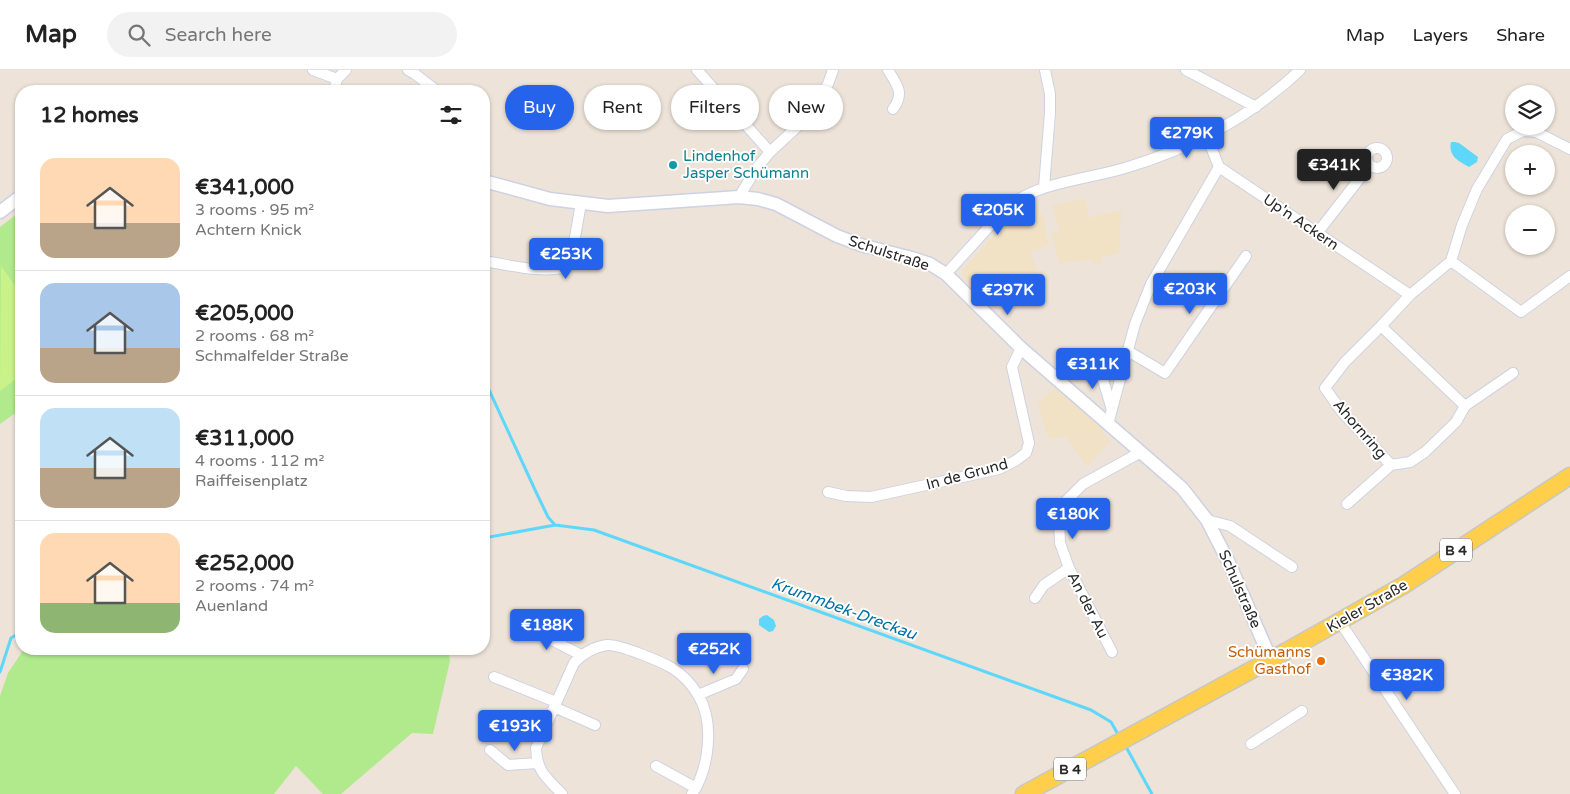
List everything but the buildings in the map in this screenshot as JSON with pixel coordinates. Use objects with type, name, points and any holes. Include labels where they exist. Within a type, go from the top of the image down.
[{"type":"main road","name":"Kieler Straße","points":[[1024,794],[1340,622],[1404,584],[1570,476]]},
{"type":"street","points":[[313,70],[337,79]]},
{"type":"street","points":[[336,85],[337,79],[346,70]]},
{"type":"street","points":[[408,70],[429,85]]},
{"type":"street","points":[[697,70],[770,152]]},
{"type":"street","points":[[739,197],[756,169],[770,152],[811,114],[828,84],[833,70]]},
{"type":"street","points":[[888,70],[900,94],[899,102],[893,109]]},
{"type":"street","points":[[1044,188],[1050,113],[1050,94],[1045,70]]},
{"type":"street","points":[[1186,70],[1203,74],[1256,107]]},
{"type":"street","points":[[946,274],[1006,208],[1018,199],[1044,188],[1124,169],[1164,156],[1207,137],[1256,107],[1300,70]]},
{"type":"street","points":[[1570,149],[1536,132],[1522,131],[1507,139],[1478,189],[1462,225],[1451,261],[1521,312],[1570,276]]},
{"type":"street","points":[[1108,424],[1135,324],[1151,284],[1219,167],[1207,137]]},
{"type":"street","points":[[1318,232],[1370,166]]},
{"type":"street","name":"Up'n Ackern","points":[[1219,167],[1410,295]]},
{"type":"street","name":"Schulstraße","points":[[490,183],[550,199],[608,206],[739,197],[758,198],[776,204],[837,236],[861,245],[930,264],[946,274],[1021,348],[1182,488],[1207,520],[1229,563],[1272,659]]},
{"type":"street","points":[[0,212],[15,201]]},
{"type":"street","points":[[490,262],[528,268],[557,269],[567,266],[571,260],[581,203]]},
{"type":"street","points":[[1128,351],[1165,373],[1246,256]]},
{"type":"street","name":"Ahornring","points":[[1391,465],[1342,412],[1325,388],[1345,362],[1410,295],[1451,261]]},
{"type":"street","points":[[1381,326],[1464,406]]},
{"type":"street","name":"In de Grund","points":[[828,492],[846,496],[871,497],[999,469],[1026,453],[1029,442],[1012,367],[1021,348]]},
{"type":"street","points":[[1098,363],[1112,411]]},
{"type":"street","name":"Ahornring","points":[[1347,504],[1391,465],[1410,462],[1425,452],[1456,422],[1464,406],[1513,373]]},
{"type":"street","name":"An der Au","points":[[1112,652],[1069,568],[1060,543],[1059,521],[1062,505],[1084,484],[1141,452]]},
{"type":"street","name":"Schulstraße","points":[[1207,520],[1230,526],[1292,567]]},
{"type":"street","points":[[1035,598],[1044,585],[1069,568]]},
{"type":"street","points":[[1340,622],[1455,794]]},
{"type":"street","points":[[525,626],[581,655]]},
{"type":"street","points":[[562,794],[542,772],[537,762],[536,748],[574,663],[581,655],[591,650],[608,645],[623,647],[672,668],[684,678],[698,695],[704,709],[708,745],[705,768],[694,791],[656,766]]},
{"type":"street","points":[[698,695],[736,679],[742,669]]},
{"type":"street","points":[[494,677],[555,704],[595,725]]},
{"type":"street","points":[[1251,744],[1302,710]]},
{"type":"street","points":[[490,750],[508,765],[537,762]]},
{"type":"shaded area","points":[[1085,199],[1089,218],[1121,210],[1119,253],[1101,257],[1102,263],[1096,264],[1091,259],[1059,264],[1052,234],[1059,232],[1053,206]]},
{"type":"shaded area","points":[[1031,202],[1035,204],[1042,215],[1049,245],[1030,253],[1041,280],[988,302],[963,277],[963,270],[1013,213]]},
{"type":"shaded area","points":[[1055,388],[1102,428],[1104,435],[1111,441],[1087,466],[1065,436],[1049,439],[1037,404]]},
{"type":"green space","points":[[15,216],[15,413],[0,424],[0,227]]},
{"type":"green space","points":[[1,266],[15,286],[15,380],[0,391]]},
{"type":"green space","points":[[20,655],[449,655],[450,661],[433,734],[412,733],[341,794],[323,794],[296,766],[274,794],[0,794],[0,696],[8,673]]},
{"type":"water","points":[[1451,142],[1459,143],[1478,157],[1477,162],[1469,167],[1458,160],[1452,154]]},
{"type":"water","points":[[767,615],[774,620],[776,626],[773,631],[769,632],[759,625],[759,619]]},
{"type":"waterway","points":[[490,392],[548,517],[555,525]]},
{"type":"waterway","name":"Krummbek-Dreckau","points":[[490,537],[555,525],[594,530],[1091,710],[1111,722],[1119,736]]},
{"type":"waterway","name":"Krummbek-Dreckau","points":[[0,672],[11,638],[15,636]]},
{"type":"waterway","name":"Krummbek-Dreckau","points":[[1125,745],[1152,794]]},
{"type":"place","name":"Lindenhof Jasper Schümann","points":[[673,165]]},
{"type":"place","name":"Schümanns Gasthof","points":[[1321,661]]}]
